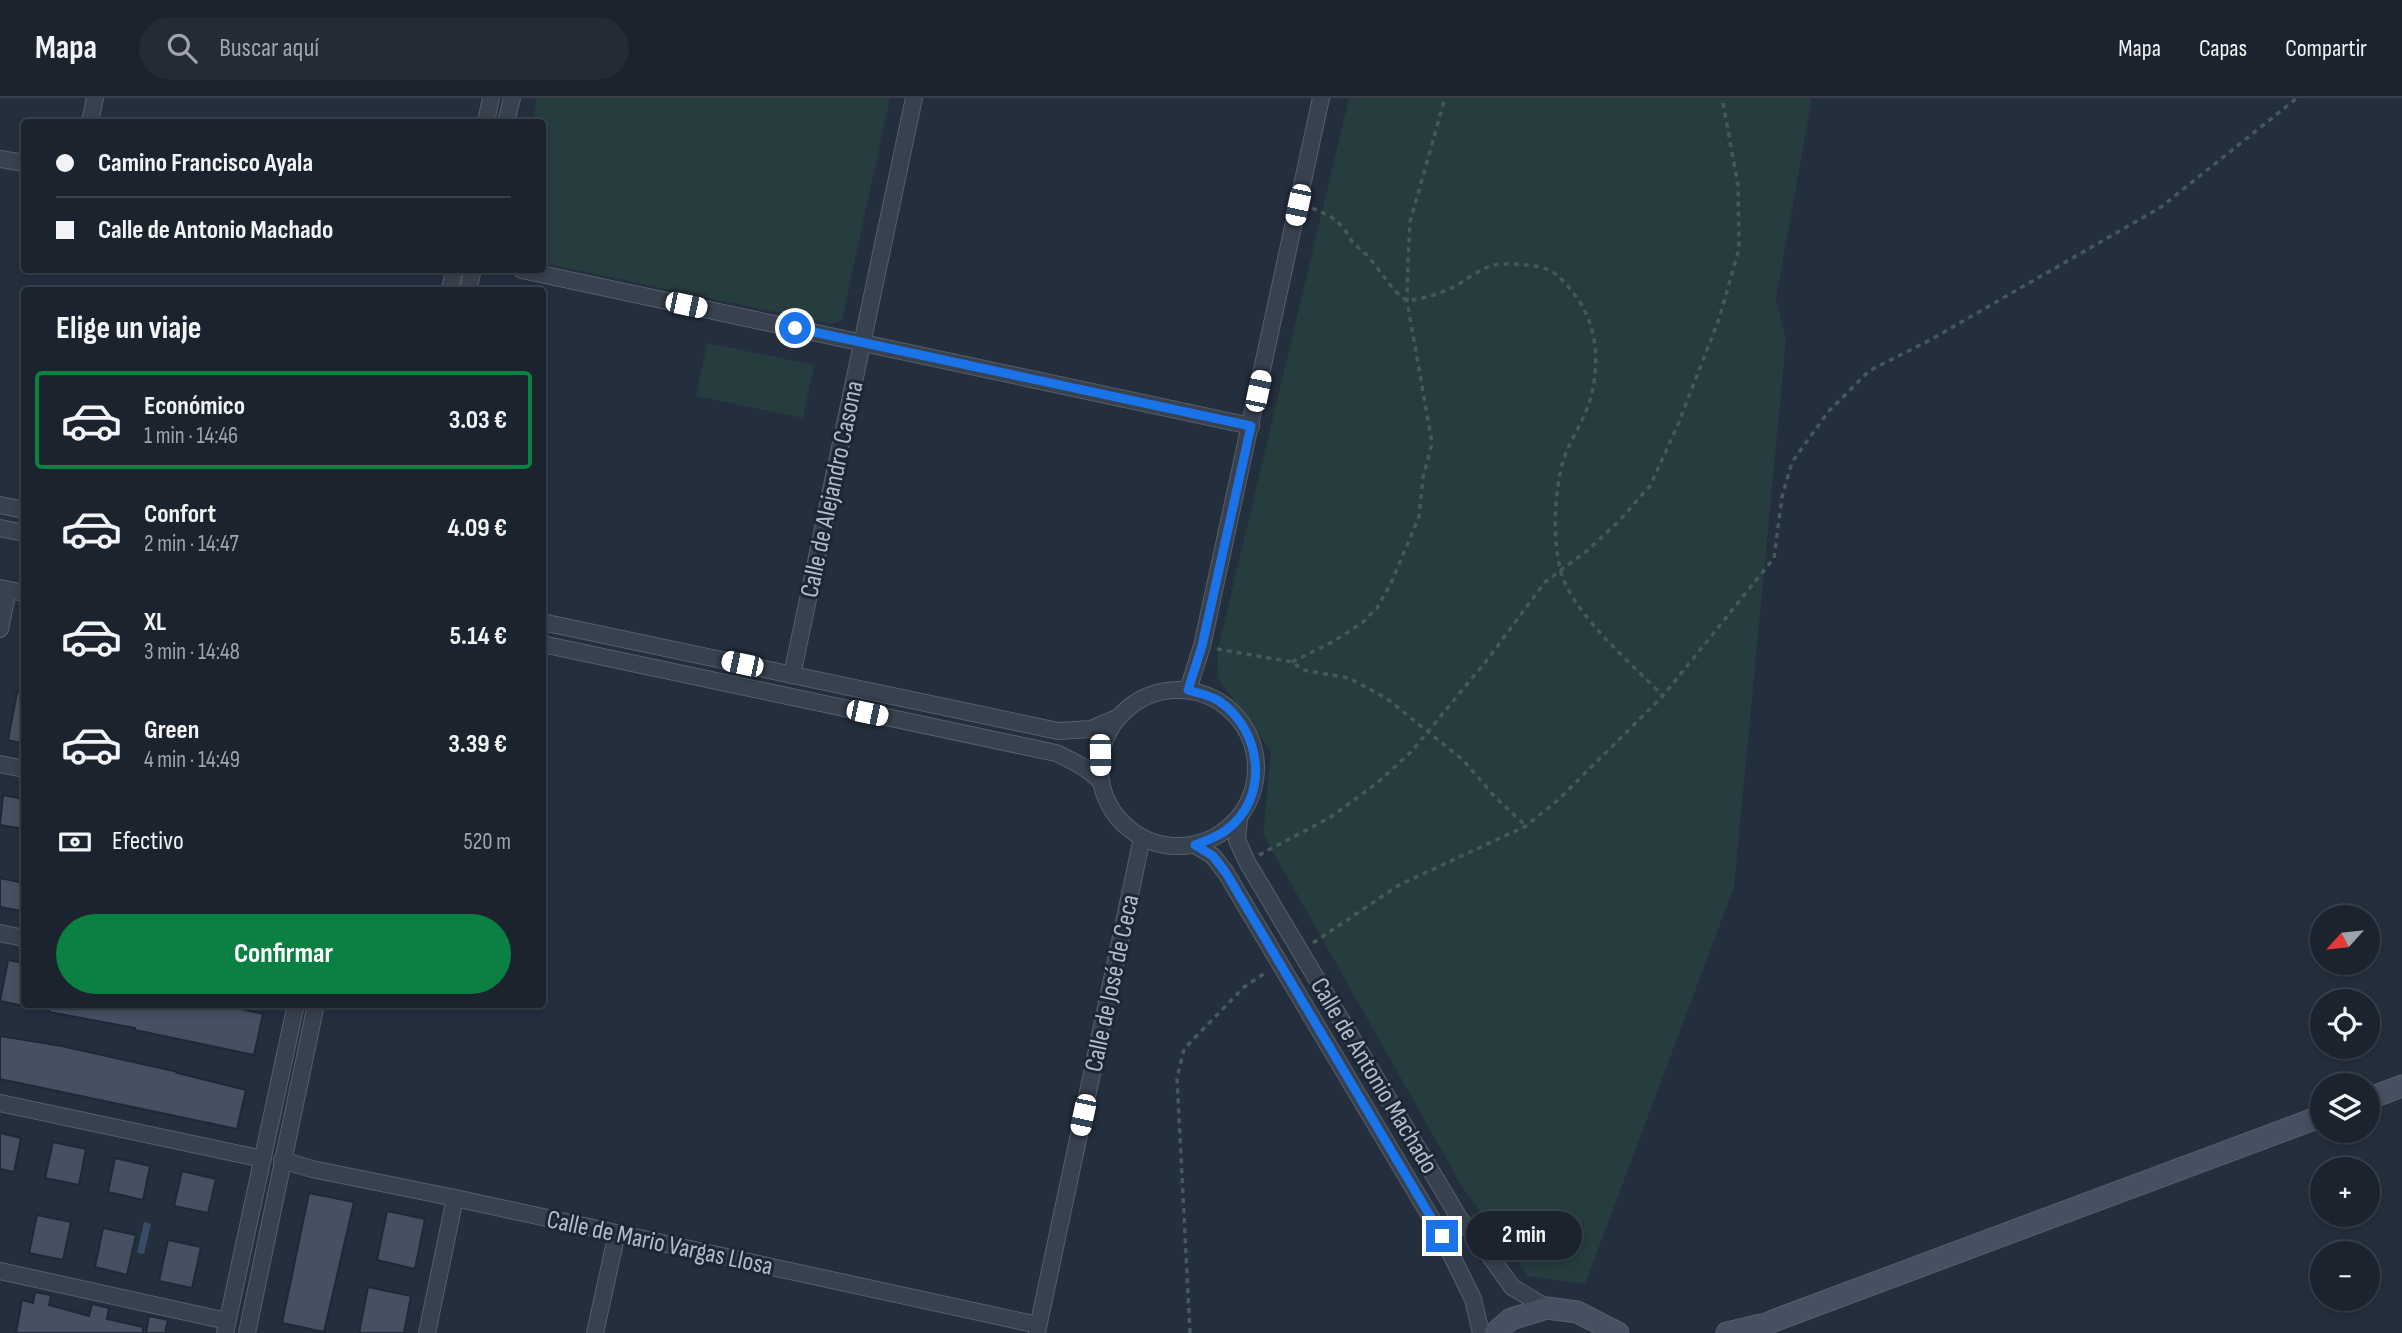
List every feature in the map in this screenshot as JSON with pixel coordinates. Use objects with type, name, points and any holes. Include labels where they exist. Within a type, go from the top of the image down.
[{"type":"main road","points":[[2380,1094],[2402,1086]]},
{"type":"main road","points":[[1727,1333],[1773,1321],[2310,1120]]},
{"type":"main road","points":[[1495,1333],[1511,1319],[1547,1308],[1577,1312],[1611,1331]]},
{"type":"main road","points":[[1750,1333],[1773,1321]]},
{"type":"street","points":[[91,119],[95,98]]},
{"type":"street","points":[[487,119],[491,98]]},
{"type":"street","points":[[507,119],[512,98]]},
{"type":"street","name":"Calle de Alejandro Casona","points":[[792,675],[914,98]]},
{"type":"street","points":[[1188,690],[1202,646],[1321,98]]},
{"type":"street","points":[[0,159],[21,162]]},
{"type":"street","points":[[537,273],[1251,426]]},
{"type":"street","points":[[0,505],[21,509]]},
{"type":"street","points":[[0,528],[21,532]]},
{"type":"street","points":[[0,629],[11,590]]},
{"type":"street","points":[[546,623],[1058,731],[1091,729],[1119,717]]},
{"type":"street","points":[[546,645],[1056,753],[1083,767],[1101,782]]},
{"type":"street","points":[[1188,690],[1217,700],[1241,721],[1253,746],[1256,775],[1253,793],[1239,818],[1224,832],[1195,845],[1179,847],[1142,838],[1125,826],[1106,799],[1101,782],[1100,755],[1109,730],[1119,717],[1133,703],[1157,692],[1188,690]]},
{"type":"street","points":[[0,764],[21,768]]},
{"type":"street","name":"Calle de Antonio Machado","points":[[1239,818],[1237,840],[1247,862],[1461,1221],[1475,1235],[1511,1287],[1547,1308]]},
{"type":"street","name":"Calle de José de Ceca","points":[[1037,1329],[1142,838]]},
{"type":"street","name":"Calle de Antonio Machado","points":[[1195,845],[1213,856],[1226,873],[1442,1236],[1473,1298],[1481,1333]]},
{"type":"street","points":[[0,933],[21,937]]},
{"type":"street","points":[[0,1271],[226,1327],[295,1008]]},
{"type":"street","points":[[247,1333],[315,1008]]},
{"type":"street","points":[[0,1103],[262,1158]]},
{"type":"street","name":"Calle de Mario Vargas Llosa","points":[[282,1160],[312,1169],[617,1233],[1037,1329]]},
{"type":"street","points":[[427,1333],[455,1198]]},
{"type":"street","points":[[595,1333],[617,1233]]},
{"type":"path","points":[[1292,662],[1334,641],[1362,623],[1377,608],[1391,583],[1419,517],[1423,478],[1432,443],[1407,301],[1410,222],[1445,98]]},
{"type":"path","points":[[1247,862],[1331,817],[1377,783],[1429,732],[1545,582],[1588,550],[1650,486],[1677,427],[1719,319],[1738,249],[1738,185],[1722,98]]},
{"type":"path","points":[[1301,951],[1399,886],[1526,827],[1558,800],[1663,696],[1774,558],[1782,497],[1792,462],[1828,412],[1869,371],[1932,339],[2161,207],[2297,98]]},
{"type":"path","points":[[1312,208],[1330,216],[1343,227],[1353,243],[1369,257],[1407,301]]},
{"type":"path","points":[[1407,301],[1431,297],[1495,265],[1548,268],[1579,300],[1594,334],[1597,356],[1583,418],[1567,446],[1561,470],[1555,509],[1560,569],[1568,591],[1581,610],[1663,696]]},
{"type":"path","points":[[1202,646],[1292,662],[1303,670],[1349,678],[1386,698],[1463,760],[1526,827]]},
{"type":"path","points":[[1190,1333],[1177,1078],[1184,1049],[1244,987],[1280,964]]},
{"type":"green space","points":[[537,98],[890,98],[842,320],[832,324],[546,264],[546,119],[533,119]]},
{"type":"green space","points":[[1349,98],[1812,98],[1776,299],[1786,340],[1734,887],[1585,1284],[1528,1276],[1463,1188],[1263,834],[1271,751],[1217,677],[1218,649]]},
{"type":"green space","points":[[707,343],[814,365],[803,418],[696,396]]},
{"type":"water","points":[[144,1222],[151,1224],[144,1254],[137,1253]]},
{"type":"building","points":[[17,692],[21,693],[21,743],[8,740]]},
{"type":"building","points":[[3,795],[21,798],[21,828],[0,825]]},
{"type":"building","points":[[0,878],[21,882],[21,911],[0,907]]},
{"type":"building","points":[[8,960],[21,962],[21,1005],[0,1001]]},
{"type":"building","points":[[50,1008],[237,1008],[263,1014],[254,1055],[49,1012]]},
{"type":"building","points":[[0,1036],[62,1046],[246,1090],[237,1129],[0,1079]]},
{"type":"building","points":[[0,1133],[21,1138],[14,1172],[0,1169]]},
{"type":"building","points":[[53,1142],[86,1149],[79,1185],[45,1178]]},
{"type":"building","points":[[115,1158],[150,1166],[143,1200],[108,1192]]},
{"type":"building","points":[[182,1171],[216,1179],[208,1213],[174,1206]]},
{"type":"building","points":[[309,1193],[354,1202],[324,1332],[282,1323]]},
{"type":"building","points":[[387,1211],[425,1219],[415,1269],[377,1260]]},
{"type":"building","points":[[37,1215],[71,1222],[63,1260],[29,1253]]},
{"type":"building","points":[[103,1228],[136,1235],[127,1275],[95,1267]]},
{"type":"building","points":[[168,1240],[201,1247],[192,1288],[159,1281]]},
{"type":"building","points":[[368,1287],[411,1296],[404,1333],[359,1333]]},
{"type":"building","points":[[35,1292],[51,1295],[49,1305],[89,1316],[92,1304],[109,1308],[107,1319],[143,1327],[143,1333],[16,1333],[22,1300],[33,1303]]},
{"type":"building","points":[[149,1316],[168,1320],[165,1333],[146,1333]]},
{"type":"route","points":[[795,328],[1251,426],[1202,646],[1188,690],[1217,700],[1241,721],[1253,746],[1256,775],[1253,793],[1239,818],[1224,832],[1195,845],[1213,856],[1226,873],[1442,1236]]}]
